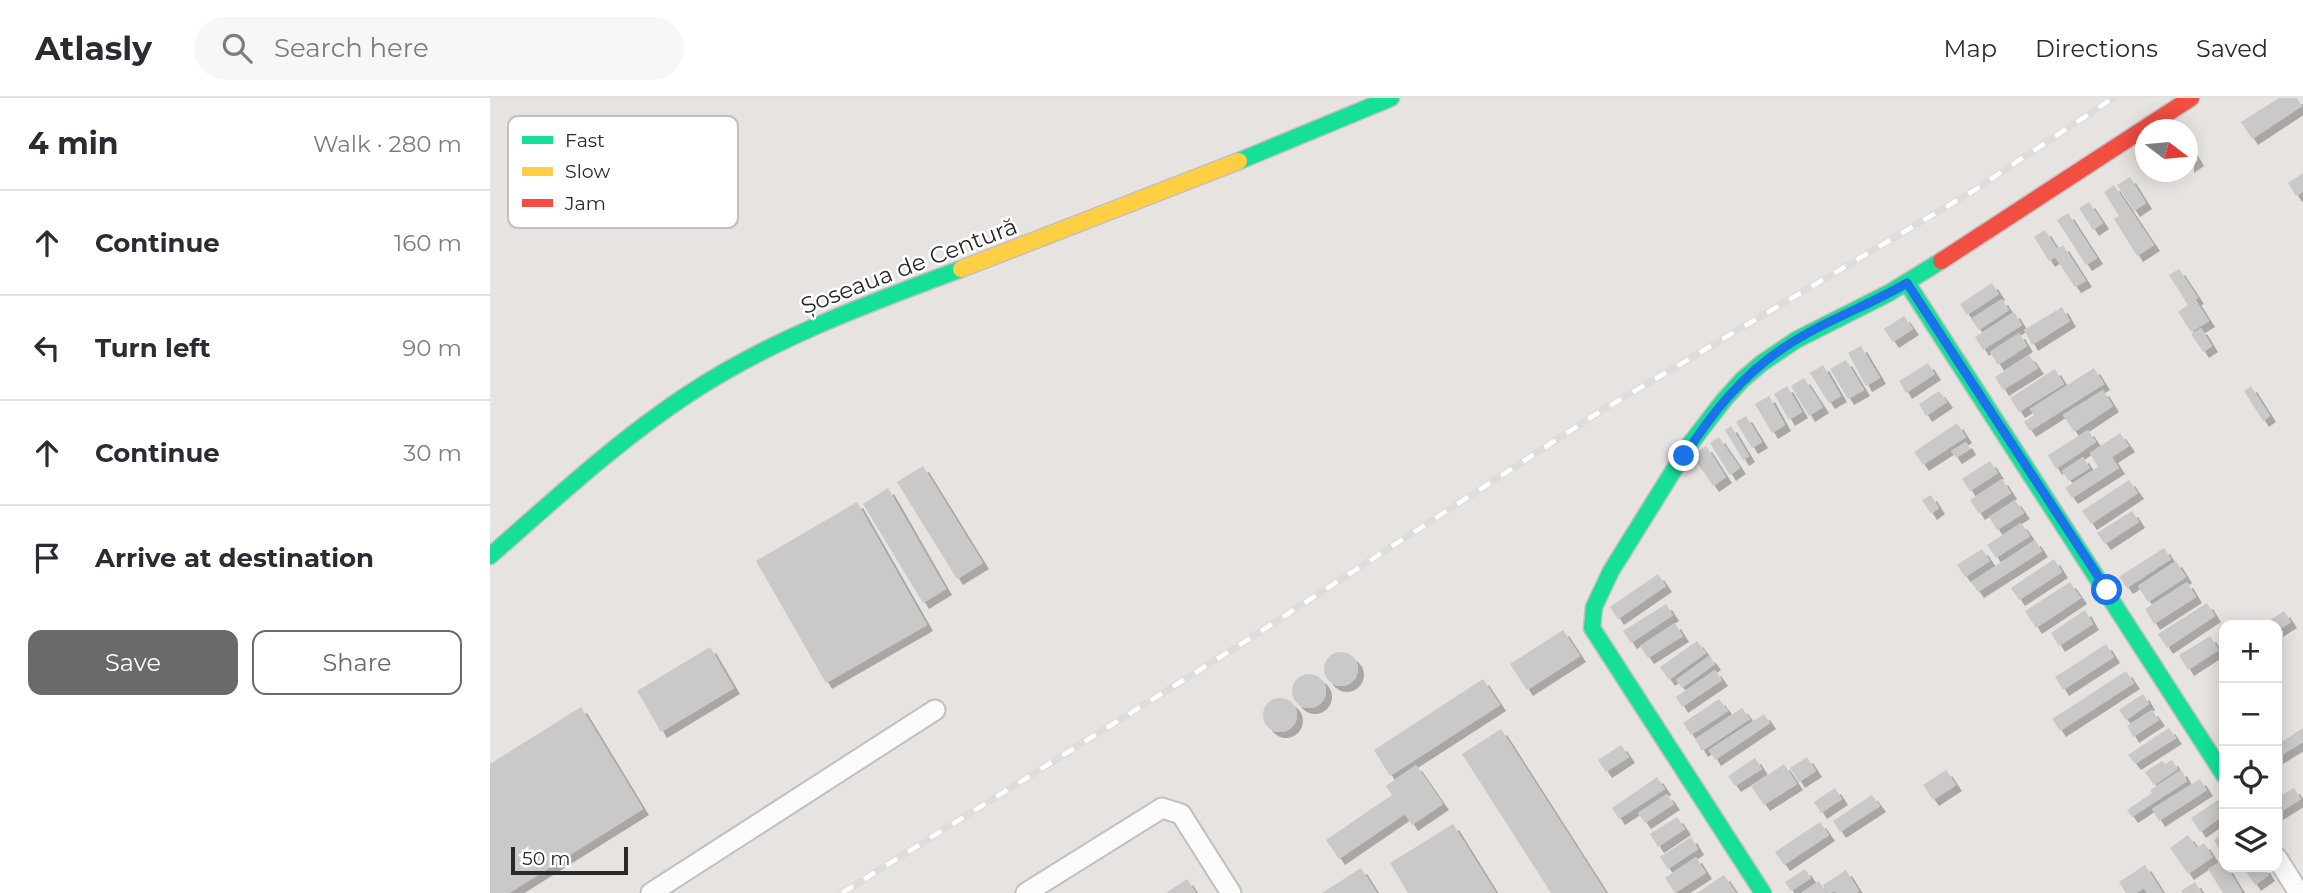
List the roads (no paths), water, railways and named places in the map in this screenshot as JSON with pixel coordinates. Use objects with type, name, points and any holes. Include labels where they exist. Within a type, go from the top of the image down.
[{"type":"street","name":"Șoseaua de Centură","points":[[490,556],[613,450],[670,406],[760,352],[853,309],[1210,173],[1391,98]]},
{"type":"street","points":[[1763,893],[1592,628],[1594,607],[1606,579],[1657,494],[1710,416],[1762,363],[1817,329],[1875,302],[1907,283],[2191,98]]},
{"type":"street","points":[[1907,283],[2219,767]]},
{"type":"street","points":[[651,893],[935,710]]},
{"type":"street","points":[[1026,893],[1162,808],[1181,814],[1231,893]]},
{"type":"street","points":[[2282,866],[2296,889]]},
{"type":"railway","points":[[842,893],[1238,646],[1601,411],[1973,191],[2113,98]]}]
